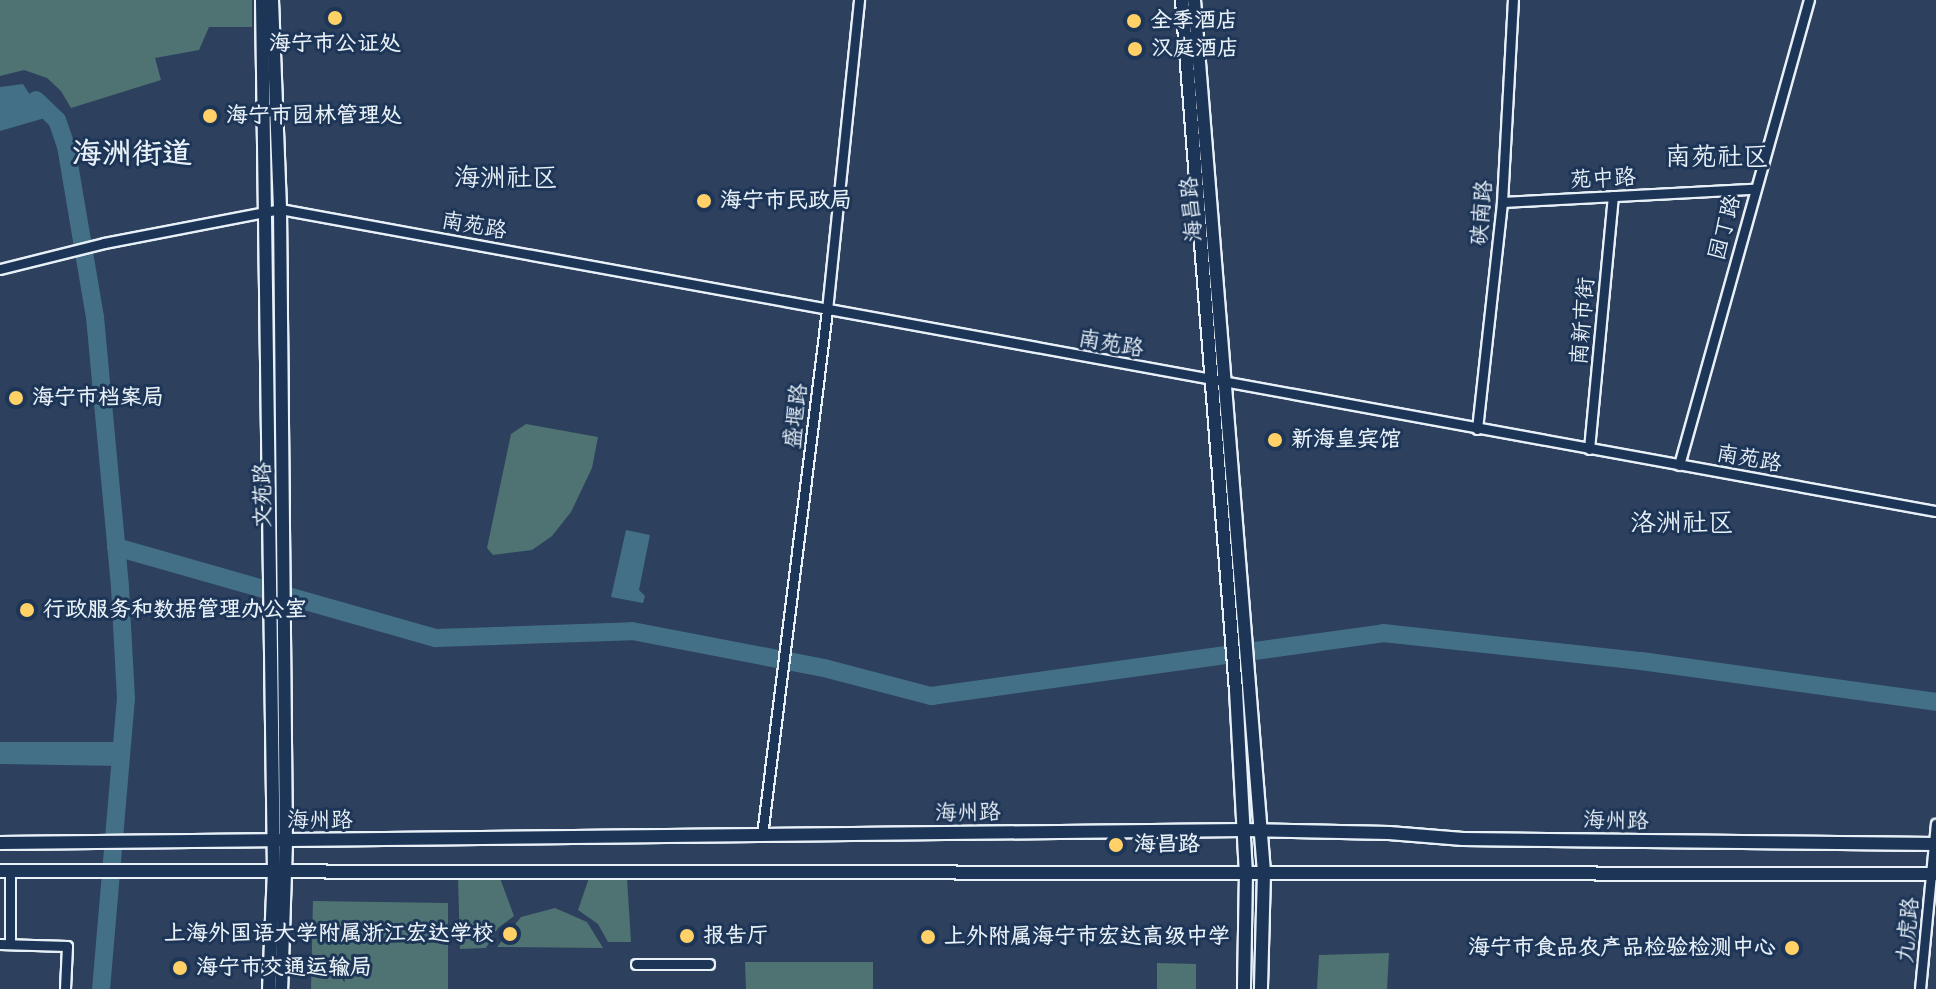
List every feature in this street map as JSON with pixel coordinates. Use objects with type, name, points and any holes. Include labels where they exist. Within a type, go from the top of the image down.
[{"type":"main road","name":"文苑路","points":[[262,0],[272,841],[280,870],[281,989]]},
{"type":"main road","name":"文苑路","points":[[269,989],[280,870],[286,842],[280,209],[272,0]]},
{"type":"main road","name":"海昌路","points":[[1182,0],[1236,690],[1246,872],[1244,989]]},
{"type":"main road","name":"海昌路","points":[[1194,0],[1264,872],[1261,989]]},
{"type":"main road","name":"海州路","points":[[0,843],[1261,830],[1389,833],[1463,839],[1934,844]]},
{"type":"main road","points":[[5,871],[1934,874]]},
{"type":"street","name":"盛堰路","points":[[762,835],[827,310],[859,0]]},
{"type":"street","name":"硖南路","points":[[1477,429],[1502,202],[1513,0]]},
{"type":"street","name":"园丁路","points":[[1679,465],[1809,0]]},
{"type":"street","name":"苑中路","points":[[1502,202],[1754,189]]},
{"type":"street","name":"南新市街","points":[[1589,449],[1613,196]]},
{"type":"street","name":"南苑路","points":[[0,269],[104,243],[280,209],[1936,511]]},
{"type":"street","name":"九虎路","points":[[1920,989],[1934,874],[1936,824]]},
{"type":"street","points":[[5,871],[5,944],[67,946],[65,989]]},
{"type":"street","points":[[636,964],[709,964]]},
{"type":"green space","points":[[0,0],[252,0],[252,27],[209,27],[199,50],[155,58],[161,80],[71,108],[61,91],[47,78],[24,70],[0,76]]},
{"type":"green space","points":[[526,424],[598,437],[592,468],[571,512],[552,536],[532,550],[493,555],[487,548],[511,434]]},
{"type":"green space","points":[[458,878],[500,878],[514,916],[498,928],[486,948],[460,949]]},
{"type":"green space","points":[[589,878],[627,878],[631,942],[608,942],[598,924],[578,910]]},
{"type":"green space","points":[[313,901],[448,903],[448,989],[311,989]]},
{"type":"green space","points":[[555,908],[587,922],[603,948],[497,947],[521,917]]},
{"type":"green space","points":[[1389,953],[1387,989],[1317,989],[1319,955]]},
{"type":"green space","points":[[745,962],[873,962],[873,989],[746,989]]},
{"type":"green space","points":[[1157,963],[1196,964],[1196,989],[1157,989]]},
{"type":"water","points":[[23,84],[45,118],[0,131],[0,87]]},
{"type":"water","points":[[626,530],[650,535],[639,590],[645,596],[643,603],[611,597]]},
{"type":"water","points":[[0,742],[122,742],[120,766],[0,764]]},
{"type":"waterway","points":[[0,110],[36,100]]},
{"type":"waterway","points":[[36,100],[57,120],[66,146],[95,317],[120,588],[126,698],[101,989]]},
{"type":"waterway","points":[[116,547],[436,638],[632,631],[824,668],[931,696],[1383,633],[1641,661],[1936,702]]},
{"type":"place","name":"海宁市公证处","points":[[335,18]]},
{"type":"place","name":"全季酒店","points":[[1134,21]]},
{"type":"place","name":"汉庭酒店","points":[[1135,49]]},
{"type":"place","name":"海宁市园林管理处","points":[[210,116]]},
{"type":"place","name":"海宁市民政局","points":[[704,201]]},
{"type":"place","name":"海宁市档案局","points":[[16,398]]},
{"type":"place","name":"新海皇宾馆","points":[[1275,440]]},
{"type":"place","name":"行政服务和数据管理办公室","points":[[27,610]]},
{"type":"place","name":"海昌路","points":[[1116,845]]},
{"type":"place","name":"上海外国语大学附属浙江宏达学校","points":[[510,934]]},
{"type":"place","name":"报告厅","points":[[687,936]]},
{"type":"place","name":"上外附属海宁市宏达高级中学","points":[[928,937]]},
{"type":"place","name":"海宁市食品农产品检验检测中心","points":[[1792,948]]},
{"type":"place","name":"海宁市交通运输局","points":[[180,968]]},
{"type":"district","name":"海洲街道","points":[[132,154]]},
{"type":"district","name":"南苑社区","points":[[1717,158]]},
{"type":"district","name":"海洲社区","points":[[506,179]]},
{"type":"district","name":"洛洲社区","points":[[1682,524]]}]
